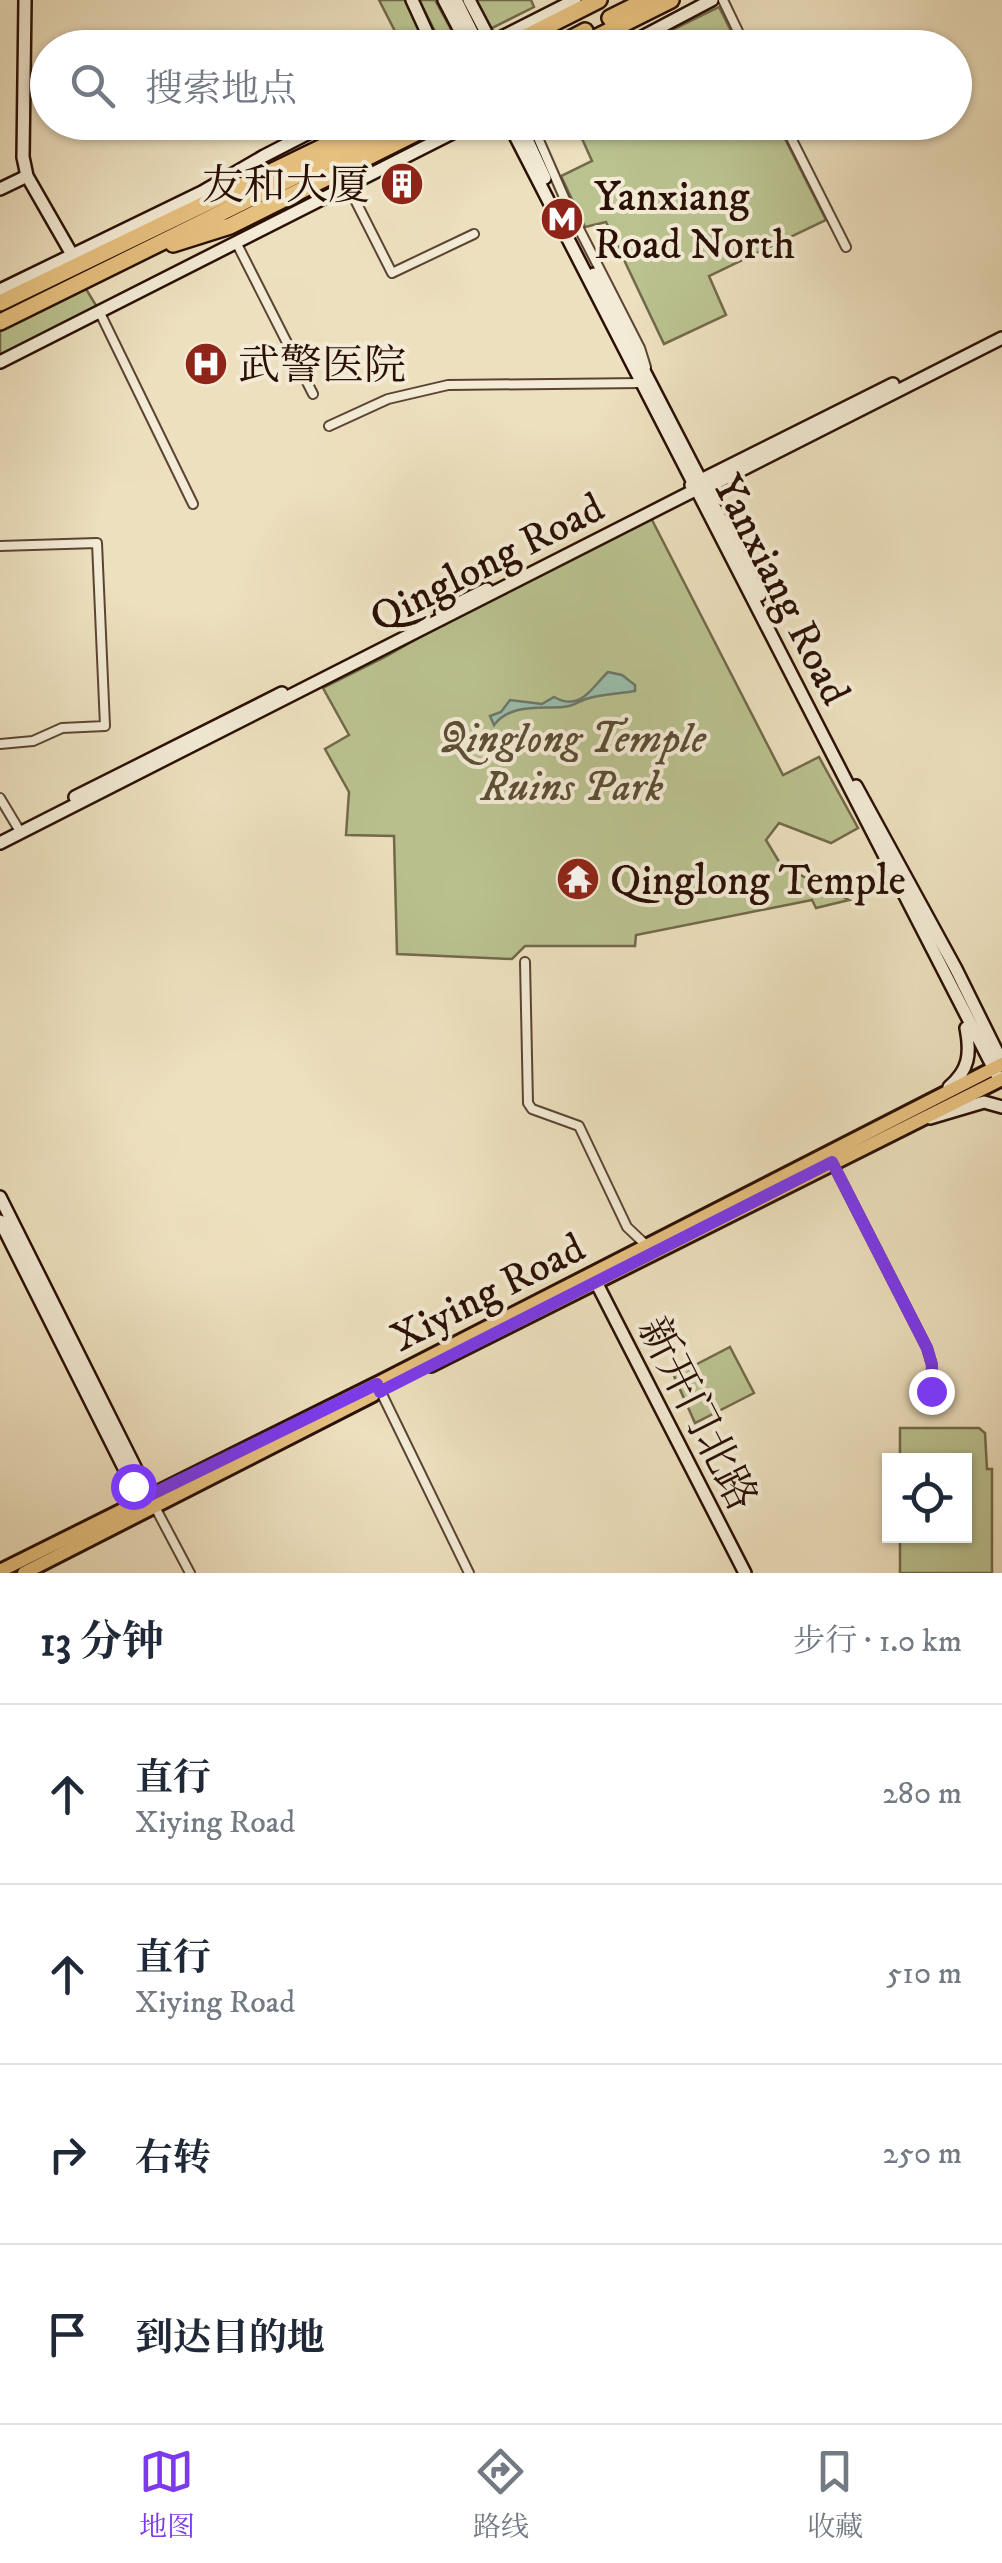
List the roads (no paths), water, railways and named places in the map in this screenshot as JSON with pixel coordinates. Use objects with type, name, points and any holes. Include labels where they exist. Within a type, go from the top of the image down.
[{"type":"highway","points":[[529,30],[598,0]]},
{"type":"highway","points":[[557,30],[616,0]]},
{"type":"highway","points":[[588,30],[646,0]]},
{"type":"highway","points":[[611,30],[671,0]]},
{"type":"highway","points":[[0,322],[225,194],[340,140]]},
{"type":"highway","points":[[0,303],[75,259],[136,245],[235,209],[370,140]]},
{"type":"highway","points":[[136,245],[187,242],[230,226],[402,140]]},
{"type":"highway","points":[[136,245],[179,203]]},
{"type":"main road","points":[[25,0],[23,157],[27,176],[75,259]]},
{"type":"main road","points":[[412,0],[426,30]]},
{"type":"main road","points":[[444,0],[460,30]]},
{"type":"main road","points":[[456,0],[479,30]]},
{"type":"main road","points":[[469,0],[484,30]]},
{"type":"main road","points":[[542,0],[549,13]]},
{"type":"main road","points":[[520,30],[576,0]]},
{"type":"main road","points":[[622,30],[680,0]]},
{"type":"main road","points":[[655,30],[712,0]]},
{"type":"main road","points":[[0,290],[75,259],[296,140]]},
{"type":"main road","points":[[0,362],[440,140]]},
{"type":"main road","name":"Yanxiang Road","points":[[518,140],[646,382]]},
{"type":"main road","name":"Yanxiang Road","points":[[527,140],[699,485],[980,1018],[1000,1073]]},
{"type":"main road","points":[[0,189],[27,176]]},
{"type":"main road","name":"Qinglong Road","points":[[0,835],[19,829],[1002,330]]},
{"type":"main road","name":"Qinglong Road","points":[[699,485],[1002,338]]},
{"type":"main road","name":"Yanxiang Road","points":[[699,485],[962,1010],[1000,1073]]},
{"type":"main road","name":"Qinglong Road","points":[[0,843],[19,829]]},
{"type":"main road","points":[[933,1099],[959,1078],[968,1060],[962,1010]]},
{"type":"main road","points":[[980,1018],[1002,1040]]},
{"type":"main road","name":"Xiying Road","points":[[378,1388],[646,1245],[933,1099],[1000,1073]]},
{"type":"main road","name":"Xiying Road","points":[[0,1571],[147,1504],[596,1282],[922,1119],[1000,1073]]},
{"type":"main road","points":[[922,1119],[984,1102],[1002,1106]]},
{"type":"main road","points":[[0,1197],[147,1504]]},
{"type":"main road","points":[[0,1221],[147,1504]]},
{"type":"main road","name":"新开门北路","points":[[596,1282],[745,1573]]},
{"type":"main road","name":"Xiying Road","points":[[29,1572],[147,1504]]},
{"type":"street","points":[[723,0],[737,30]]},
{"type":"street","points":[[330,426],[388,399],[448,384],[646,382],[640,348],[570,211],[539,140]]},
{"type":"street","points":[[792,140],[846,247]]},
{"type":"street","points":[[349,188],[392,273],[474,234]]},
{"type":"street","points":[[237,244],[314,394]]},
{"type":"street","points":[[100,313],[193,504]]},
{"type":"street","points":[[0,546],[97,542],[105,726],[62,728],[33,740],[0,744]]},
{"type":"street","points":[[0,798],[19,829]]},
{"type":"street","points":[[525,962],[528,1103],[532,1110],[579,1126],[627,1226],[646,1245]]},
{"type":"street","points":[[832,1162],[927,1348],[932,1365],[931,1391]]},
{"type":"street","points":[[378,1388],[469,1573]]},
{"type":"street","points":[[147,1504],[190,1573]]},
{"type":"place","name":"友和大厦","points":[[402,184]]},
{"type":"place","name":"Yanxiang Road North","points":[[562,219]]},
{"type":"place","name":"武警医院","points":[[206,364]]},
{"type":"place","name":"Qinglong Temple","points":[[578,879]]},
{"type":"park label","name":"Qinglong Temple Ruins Park","points":[[572,761]]}]
